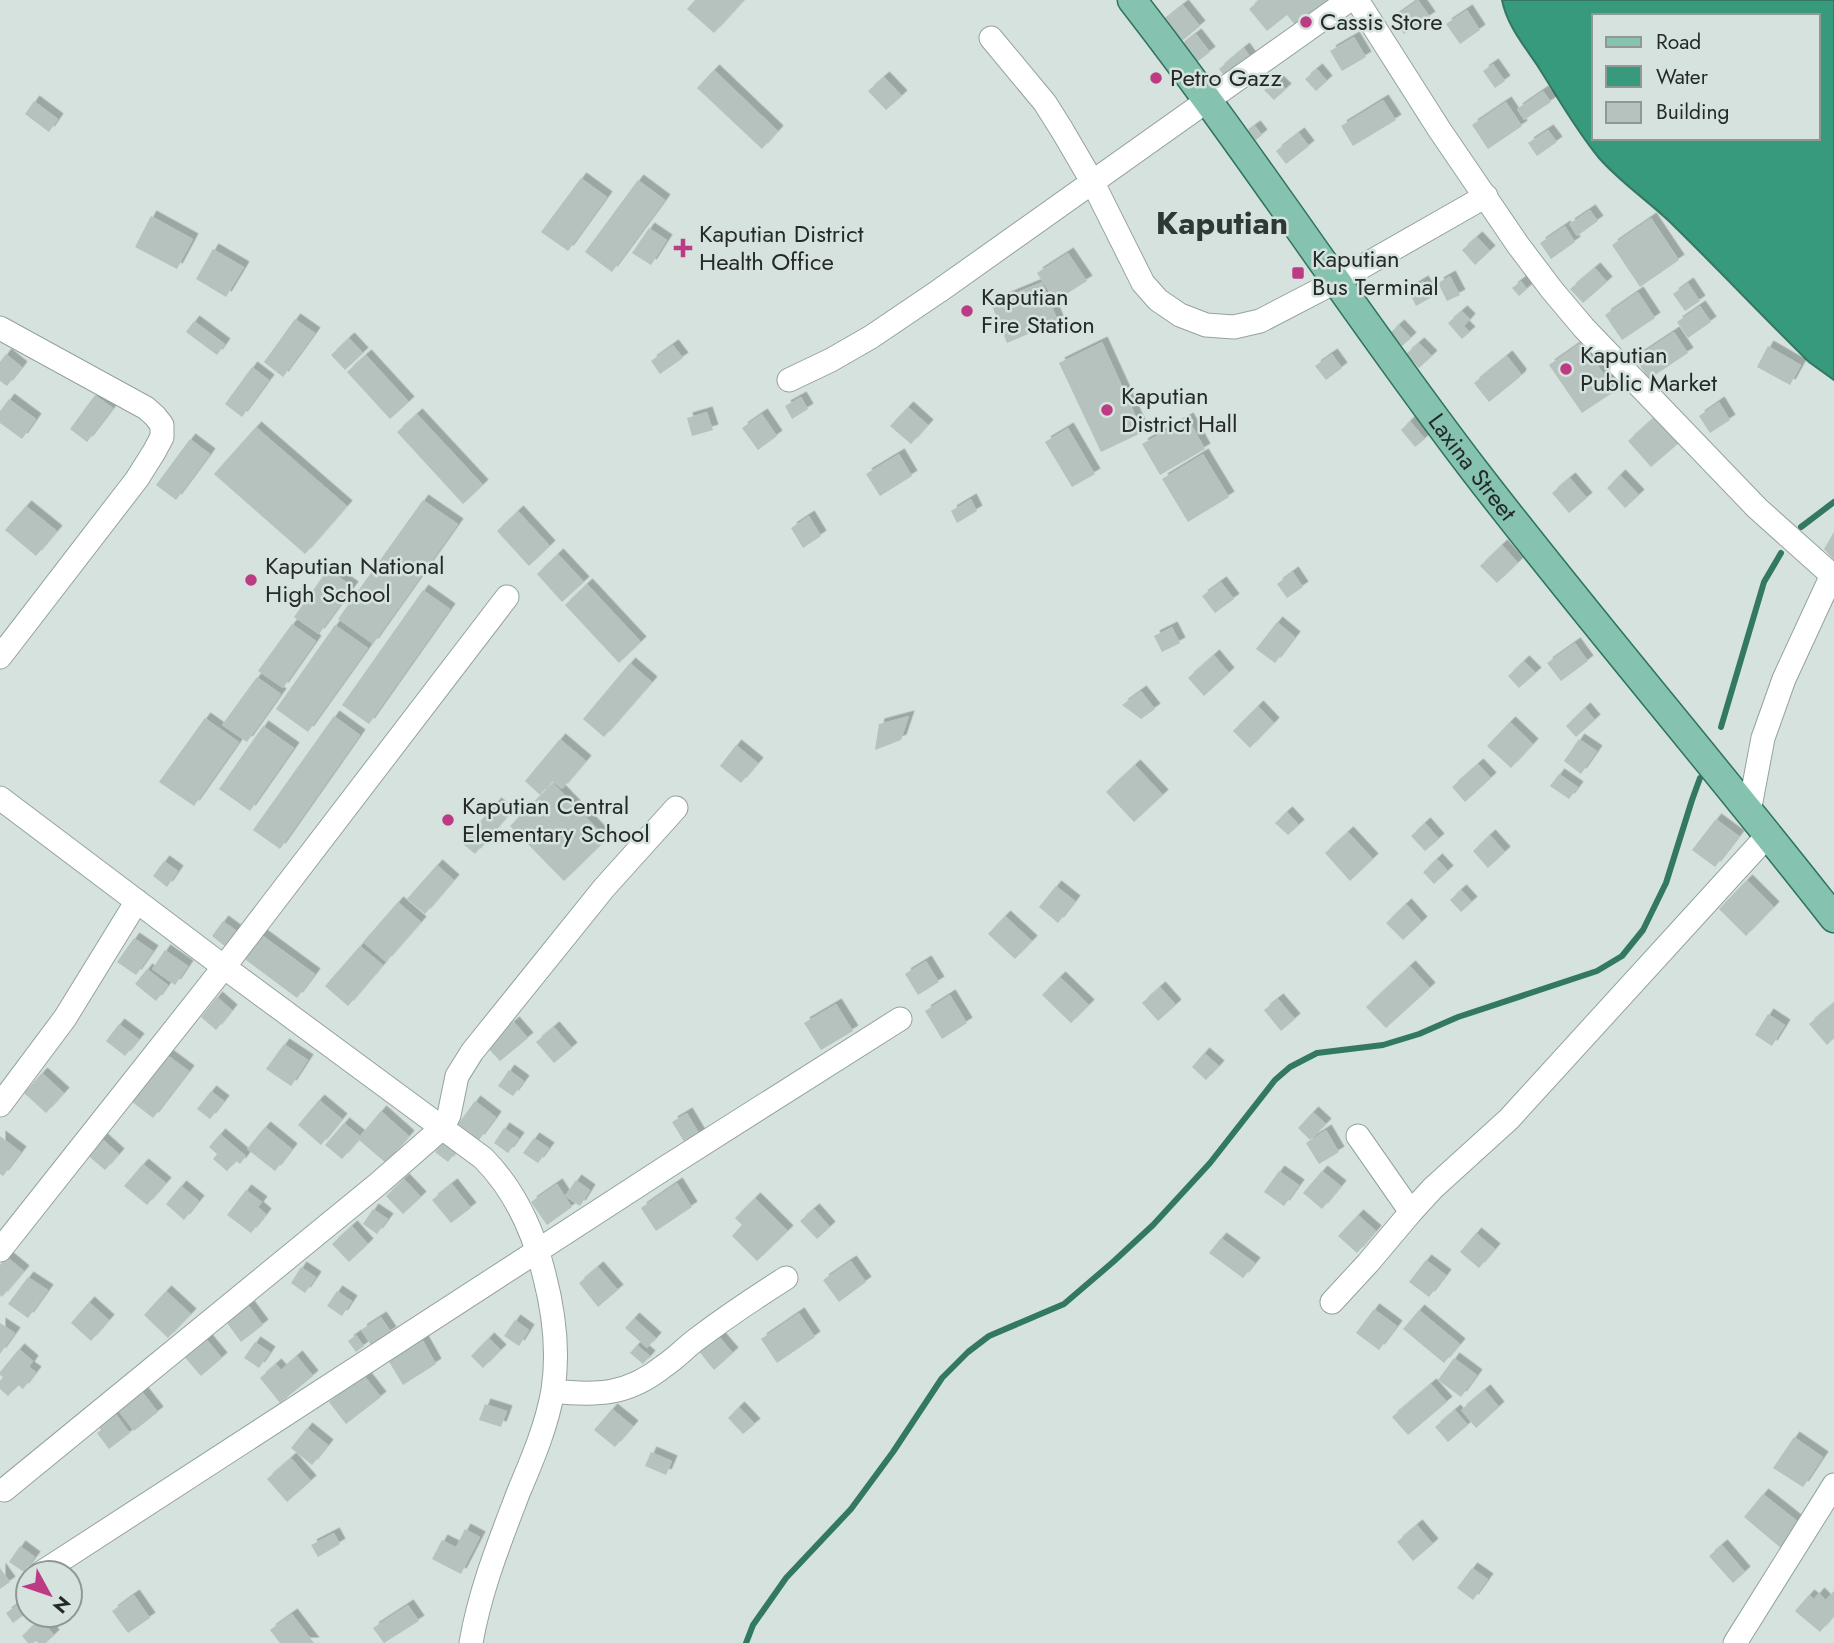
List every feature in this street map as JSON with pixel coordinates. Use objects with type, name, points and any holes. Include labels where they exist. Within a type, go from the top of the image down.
[{"type":"main road","name":"Laxina Street","points":[[1132,0],[1474,469],[1834,918]]},
{"type":"street","points":[[789,380],[870,337],[939,291],[1349,0]]},
{"type":"street","points":[[1357,0],[1439,129],[1535,268],[1584,328],[1757,508],[1833,576],[1784,680],[1762,738],[1749,812]]},
{"type":"street","points":[[991,38],[1045,103],[1093,183],[1143,283],[1158,300],[1180,315],[1206,325],[1234,327],[1260,321],[1486,196]]},
{"type":"street","points":[[0,328],[146,408],[162,425],[162,437],[137,480],[0,657]]},
{"type":"street","points":[[0,1250],[224,967],[507,597]]},
{"type":"street","points":[[0,797],[483,1158],[496,1172],[524,1215],[538,1250],[547,1285],[556,1341],[553,1391],[538,1445],[491,1565],[471,1643]]},
{"type":"street","points":[[4,1490],[348,1210],[442,1128],[449,1115],[457,1076],[472,1052],[604,888],[676,808]]},
{"type":"street","points":[[1332,1302],[1454,1167],[1509,1119],[1768,835]]},
{"type":"street","points":[[0,1105],[65,1018],[136,901]]},
{"type":"street","points":[[63,1559],[900,1019]]},
{"type":"street","points":[[1358,1136],[1411,1212]]},
{"type":"street","points":[[553,1391],[608,1393],[639,1383],[664,1367],[695,1340],[741,1307],[786,1278]]},
{"type":"street","points":[[1735,1643],[1834,1485]]},
{"type":"water","points":[[1502,0],[1834,0],[1834,380],[1809,362],[1670,222],[1599,158],[1574,124],[1508,18]]},
{"type":"building","points":[[695,0],[744,0],[714,33],[687,9]]},
{"type":"building","points":[[1260,0],[1331,0],[1296,26],[1287,15],[1267,31],[1249,9]]},
{"type":"building","points":[[1418,0],[1430,17],[1404,34],[1393,18]]},
{"type":"building","points":[[1183,5],[1200,26],[1176,46],[1158,25]]},
{"type":"building","points":[[1467,10],[1480,30],[1460,44],[1446,24]]},
{"type":"building","points":[[1196,34],[1210,52],[1192,66],[1178,48]]},
{"type":"building","points":[[1354,37],[1366,57],[1342,71],[1330,51]]},
{"type":"building","points":[[1244,48],[1252,59],[1227,79],[1219,69]]},
{"type":"building","points":[[1493,64],[1505,81],[1495,88],[1483,71]]},
{"type":"building","points":[[1317,69],[1327,81],[1316,91],[1305,79]]},
{"type":"building","points":[[714,70],[778,131],[762,149],[697,88]]},
{"type":"building","points":[[884,77],[902,96],[886,110],[868,91]]},
{"type":"building","points":[[1276,79],[1286,89],[1274,100],[1264,90]]},
{"type":"building","points":[[1543,91],[1551,102],[1524,120],[1517,109]]},
{"type":"building","points":[[1383,100],[1396,120],[1353,146],[1341,126]]},
{"type":"building","points":[[34,101],[58,119],[49,132],[25,114]]},
{"type":"building","points":[[1506,102],[1522,126],[1488,149],[1472,125]]},
{"type":"building","points":[[1255,126],[1262,135],[1251,144],[1243,135]]},
{"type":"building","points":[[1548,130],[1557,142],[1537,156],[1528,143]]},
{"type":"building","points":[[1299,133],[1309,146],[1286,164],[1276,151]]},
{"type":"building","points":[[581,178],[607,197],[568,251],[541,232]]},
{"type":"building","points":[[638,180],[665,200],[612,272],[585,252]]},
{"type":"building","points":[[1590,210],[1598,221],[1577,236],[1569,224]]},
{"type":"building","points":[[151,216],[193,239],[177,269],[135,247]]},
{"type":"building","points":[[1651,218],[1679,260],[1640,287],[1612,245]]},
{"type":"building","points":[[1565,226],[1575,242],[1551,259],[1540,243]]},
{"type":"building","points":[[649,228],[667,240],[651,265],[632,253]]},
{"type":"building","points":[[1477,237],[1490,251],[1475,265],[1462,250]]},
{"type":"building","points":[[213,249],[244,267],[226,297],[196,279]]},
{"type":"building","points":[[1068,253],[1087,281],[1055,301],[1037,273]]},
{"type":"building","points":[[1595,268],[1607,282],[1583,303],[1570,289]]},
{"type":"building","points":[[1450,276],[1460,295],[1447,301],[1438,283]]},
{"type":"building","points":[[1423,281],[1432,297],[1416,306],[1408,290]]},
{"type":"building","points":[[1521,281],[1527,289],[1519,296],[1512,288]]},
{"type":"building","points":[[1042,282],[1058,321],[1007,343],[991,303]]},
{"type":"building","points":[[1688,283],[1700,301],[1685,311],[1673,294]]},
{"type":"building","points":[[1638,292],[1655,318],[1622,340],[1605,315]]},
{"type":"building","points":[[1700,306],[1711,322],[1688,338],[1677,322]]},
{"type":"building","points":[[1462,311],[1470,319],[1464,326],[1470,332],[1462,339],[1448,323]]},
{"type":"building","points":[[295,319],[315,333],[283,377],[264,362]]},
{"type":"building","points":[[194,321],[225,344],[217,355],[186,332]]},
{"type":"building","points":[[1399,325],[1411,338],[1402,346],[1390,333]]},
{"type":"building","points":[[1674,332],[1688,353],[1649,379],[1635,358]]},
{"type":"building","points":[[349,338],[363,353],[345,370],[331,355]]},
{"type":"building","name":"Kaputian District Hall","points":[[1102,342],[1143,432],[1101,452],[1059,363]]},
{"type":"building","points":[[1582,342],[1615,391],[1582,413],[1549,365]]},
{"type":"building","points":[[1419,343],[1432,356],[1419,368],[1406,354]]},
{"type":"building","points":[[673,345],[683,358],[660,374],[651,361]]},
{"type":"building","points":[[1768,346],[1801,365],[1790,385],[1757,367]]},
{"type":"building","points":[[6,354],[22,367],[7,386],[0,381],[0,362]]},
{"type":"building","points":[[1332,354],[1342,368],[1326,380],[1315,366]]},
{"type":"building","points":[[366,355],[409,402],[390,419],[347,372]]},
{"type":"building","points":[[1507,356],[1521,374],[1520,377],[1489,402],[1474,383]]},
{"type":"building","points":[[252,367],[269,380],[242,417],[225,404]]},
{"type":"building","points":[[95,395],[113,408],[87,442],[70,429]]},
{"type":"building","points":[[801,397],[808,409],[792,419],[785,406]]},
{"type":"building","points":[[9,399],[36,419],[22,439],[0,423],[0,411]]},
{"type":"building","points":[[1719,402],[1730,420],[1710,433],[1699,416]]},
{"type":"building","points":[[908,407],[928,425],[911,444],[890,426]]},
{"type":"building","points":[[707,412],[713,430],[692,436],[687,418]]},
{"type":"building","points":[[417,414],[483,485],[463,504],[397,432]]},
{"type":"building","points":[[762,414],[777,436],[758,450],[742,428]]},
{"type":"building","points":[[1656,416],[1680,442],[1651,467],[1628,441]]},
{"type":"building","points":[[1188,418],[1205,449],[1160,475],[1142,444]]},
{"type":"building","points":[[1410,421],[1425,439],[1415,447],[1401,430]]},
{"type":"building","points":[[256,427],[347,506],[305,554],[214,474]]},
{"type":"building","points":[[1068,428],[1095,474],[1072,487],[1045,442]]},
{"type":"building","points":[[190,439],[210,454],[176,500],[156,485]]},
{"type":"building","points":[[899,454],[912,476],[880,496],[866,474]]},
{"type":"building","points":[[1203,454],[1229,497],[1188,522],[1162,479]]},
{"type":"building","points":[[1620,475],[1639,495],[1625,508],[1607,488]]},
{"type":"building","points":[[1570,478],[1587,498],[1569,513],[1552,493]]},
{"type":"building","points":[[971,499],[977,511],[957,523],[951,511]]},
{"type":"building","points":[[423,500],[458,524],[373,644],[338,619]]},
{"type":"building","points":[[26,506],[57,531],[36,556],[5,530]]},
{"type":"building","points":[[518,511],[550,546],[529,566],[497,531]]},
{"type":"building","points":[[809,516],[821,536],[803,548],[791,528]]},
{"type":"building","points":[[1834,532],[1834,560],[1824,549]]},
{"type":"building","points":[[1502,545],[1518,563],[1497,583],[1480,566]]},
{"type":"building","points":[[558,554],[584,582],[562,602],[537,574]]},
{"type":"building","points":[[328,569],[353,587],[319,634],[294,617]]},
{"type":"building","points":[[1293,572],[1303,587],[1287,598],[1277,584]]},
{"type":"building","points":[[1221,582],[1234,599],[1215,613],[1202,596]]},
{"type":"building","points":[[587,584],[641,642],[619,663],[565,605]]},
{"type":"building","points":[[423,590],[450,609],[369,724],[342,705]]},
{"type":"building","points":[[1277,622],[1295,637],[1275,663],[1256,649]]},
{"type":"building","points":[[292,624],[316,641],[283,688],[258,671]]},
{"type":"building","points":[[335,625],[368,648],[308,732],[276,709]]},
{"type":"building","points":[[1172,627],[1180,643],[1162,652],[1154,636]]},
{"type":"building","points":[[1575,643],[1588,661],[1561,681],[1547,663]]},
{"type":"building","points":[[1214,655],[1229,673],[1204,696],[1188,678]]},
{"type":"building","points":[[1524,661],[1536,673],[1519,688],[1508,676]]},
{"type":"building","points":[[630,663],[652,682],[604,737],[583,719]]},
{"type":"building","points":[[257,677],[281,694],[247,742],[222,725]]},
{"type":"building","points":[[1141,691],[1155,709],[1141,719],[1122,705]]},
{"type":"building","points":[[1258,706],[1274,723],[1250,748],[1233,731]]},
{"type":"building","points":[[1585,708],[1595,720],[1576,737],[1566,726]]},
{"type":"building","points":[[334,716],[360,735],[280,849],[253,830]]},
{"type":"building","points":[[909,716],[901,740],[875,750],[879,724]]},
{"type":"building","points":[[205,718],[239,742],[194,806],[159,782]]},
{"type":"building","points":[[1510,722],[1533,744],[1511,768],[1487,746]]},
{"type":"building","points":[[263,726],[294,748],[250,811],[219,789]]},
{"type":"building","points":[[560,739],[586,761],[562,789],[552,781],[540,795],[525,781]]},
{"type":"building","points":[[1579,739],[1597,751],[1581,774],[1564,761]]},
{"type":"building","points":[[736,745],[758,763],[741,783],[720,766]]},
{"type":"building","points":[[1478,764],[1491,778],[1465,802],[1452,787]]},
{"type":"building","points":[[1135,765],[1163,795],[1134,822],[1106,792]]},
{"type":"building","points":[[1559,774],[1578,787],[1569,799],[1550,786]]},
{"type":"building","points":[[553,783],[607,839],[564,881],[510,826]]},
{"type":"building","points":[[496,803],[509,814],[475,854],[462,843]]},
{"type":"building","points":[[1287,812],[1299,825],[1288,835],[1275,823]]},
{"type":"building","points":[[1716,819],[1739,836],[1715,867],[1692,850]]},
{"type":"building","points":[[1425,823],[1439,839],[1425,851],[1411,836]]},
{"type":"building","points":[[1348,832],[1373,859],[1350,881],[1325,853]]},
{"type":"building","points":[[1490,835],[1505,852],[1488,868],[1473,851]]},
{"type":"building","points":[[1437,859],[1448,871],[1434,884],[1423,872]]},
{"type":"building","points":[[164,861],[178,871],[167,887],[153,876]]},
{"type":"building","points":[[437,865],[454,880],[425,914],[407,899]]},
{"type":"building","points":[[1747,880],[1774,907],[1746,936],[1719,909]]},
{"type":"building","points":[[1056,886],[1075,901],[1058,923],[1039,907]]},
{"type":"building","points":[[1461,890],[1472,902],[1461,912],[1450,900]]},
{"type":"building","points":[[398,902],[421,922],[386,962],[363,942]]},
{"type":"building","points":[[1406,904],[1422,922],[1403,940],[1386,923]]},
{"type":"building","points":[[1005,916],[1032,941],[1015,959],[988,934]]},
{"type":"building","points":[[223,921],[238,932],[226,947],[212,936]]},
{"type":"building","points":[[259,933],[315,974],[297,998],[242,957]]},
{"type":"building","points":[[134,938],[153,951],[136,975],[117,962]]},
{"type":"building","points":[[360,946],[383,965],[348,1006],[325,986]]},
{"type":"building","points":[[165,950],[188,966],[175,985],[152,969]]},
{"type":"building","points":[[926,961],[939,982],[918,995],[905,974]]},
{"type":"building","points":[[1410,966],[1430,988],[1386,1028],[1366,1007]]},
{"type":"building","points":[[147,969],[168,985],[156,1001],[135,984]]},
{"type":"building","points":[[1060,977],[1089,1005],[1071,1023],[1042,995]]},
{"type":"building","points":[[1160,987],[1176,1005],[1158,1021],[1142,1003]]},
{"type":"building","points":[[950,995],[967,1023],[942,1039],[925,1011]]},
{"type":"building","points":[[217,997],[232,1010],[216,1030],[201,1017]]},
{"type":"building","points":[[1278,999],[1295,1019],[1281,1031],[1264,1010]]},
{"type":"building","points":[[1834,1003],[1834,1038],[1827,1045],[1809,1024]]},
{"type":"building","points":[[836,1004],[853,1031],[821,1050],[804,1023]]},
{"type":"building","points":[[1768,1014],[1785,1025],[1772,1046],[1755,1035]]},
{"type":"building","points":[[514,1022],[528,1038],[500,1061],[486,1046]]},
{"type":"building","points":[[119,1024],[139,1039],[125,1056],[106,1041]]},
{"type":"building","points":[[554,1027],[572,1048],[554,1063],[536,1042]]},
{"type":"building","points":[[284,1044],[308,1060],[291,1086],[266,1069]]},
{"type":"building","points":[[1204,1053],[1219,1066],[1206,1080],[1192,1067]]},
{"type":"building","points":[[166,1054],[189,1071],[153,1118],[131,1101]]},
{"type":"building","points":[[509,1070],[524,1081],[513,1096],[498,1086]]},
{"type":"building","points":[[42,1073],[64,1093],[46,1113],[24,1093]]},
{"type":"building","points":[[211,1091],[224,1101],[210,1119],[197,1109]]},
{"type":"building","points":[[319,1100],[342,1119],[321,1145],[298,1125]]},
{"type":"building","points":[[475,1101],[496,1117],[479,1140],[458,1124]]},
{"type":"building","points":[[381,1111],[409,1136],[386,1163],[359,1140],[342,1159],[325,1145],[344,1123],[360,1136]]},
{"type":"building","points":[[1313,1112],[1326,1124],[1310,1140],[1298,1128]]},
{"type":"building","points":[[687,1113],[700,1135],[685,1143],[672,1122]]},
{"type":"building","points":[[265,1127],[292,1149],[275,1171],[247,1149]]},
{"type":"building","points":[[504,1128],[519,1138],[508,1153],[494,1143]]},
{"type":"building","points":[[1326,1130],[1339,1152],[1319,1164],[1306,1143]]},
{"type":"building","points":[[220,1134],[246,1156],[240,1164],[236,1161],[227,1171],[213,1159],[217,1154],[209,1147]]},
{"type":"building","points":[[0,1136],[21,1152],[3,1176],[0,1174]]},
{"type":"building","points":[[99,1136],[119,1154],[105,1170],[85,1153]]},
{"type":"building","points":[[534,1138],[549,1148],[538,1163],[523,1153]]},
{"type":"building","points":[[443,1141],[456,1152],[448,1162],[435,1152]]},
{"type":"building","points":[[143,1164],[166,1183],[147,1205],[124,1186]]},
{"type":"building","points":[[1279,1171],[1299,1185],[1284,1206],[1264,1192]]},
{"type":"building","points":[[1322,1171],[1341,1186],[1322,1209],[1303,1193]]},
{"type":"building","points":[[404,1179],[421,1197],[403,1214],[386,1196]]},
{"type":"building","points":[[576,1180],[590,1190],[580,1206],[565,1196]]},
{"type":"building","points":[[677,1183],[692,1207],[656,1231],[641,1208]]},
{"type":"building","points":[[452,1184],[471,1208],[451,1223],[432,1200]]},
{"type":"building","points":[[557,1184],[572,1207],[547,1225],[531,1202]]},
{"type":"building","points":[[181,1186],[199,1201],[184,1220],[166,1204]]},
{"type":"building","points":[[246,1190],[262,1202],[258,1207],[266,1214],[251,1233],[227,1215]]},
{"type":"building","points":[[755,1198],[788,1231],[757,1261],[732,1236],[742,1225],[735,1218]]},
{"type":"building","points":[[373,1209],[388,1219],[377,1234],[363,1224]]},
{"type":"building","points":[[814,1209],[830,1227],[817,1239],[800,1221]]},
{"type":"building","points":[[1358,1215],[1376,1231],[1357,1253],[1338,1236]]},
{"type":"building","points":[[352,1226],[368,1244],[349,1262],[332,1244]]},
{"type":"building","points":[[1476,1233],[1495,1249],[1479,1268],[1460,1252]]},
{"type":"building","points":[[1221,1238],[1255,1263],[1243,1278],[1209,1253]]},
{"type":"building","points":[[7,1257],[24,1271],[2,1297],[0,1265]]},
{"type":"building","points":[[1426,1260],[1446,1275],[1429,1297],[1409,1282]]},
{"type":"building","points":[[851,1261],[866,1282],[839,1302],[823,1280]]},
{"type":"building","points":[[301,1267],[316,1277],[305,1293],[291,1283]]},
{"type":"building","points":[[598,1267],[618,1290],[598,1307],[579,1283]]},
{"type":"building","points":[[28,1277],[48,1290],[28,1318],[8,1304]]},
{"type":"building","points":[[166,1291],[191,1314],[168,1338],[144,1315]]},
{"type":"building","points":[[337,1291],[352,1301],[342,1316],[327,1306]]},
{"type":"building","points":[[89,1302],[109,1320],[91,1341],[71,1323]]},
{"type":"building","points":[[249,1306],[263,1325],[241,1342],[227,1323]]},
{"type":"building","points":[[1374,1309],[1397,1326],[1379,1350],[1356,1333]]},
{"type":"building","points":[[1419,1310],[1460,1344],[1444,1363],[1403,1329]]},
{"type":"building","points":[[799,1313],[815,1337],[777,1363],[761,1339]]},
{"type":"building","points":[[381,1317],[391,1332],[371,1345],[361,1330]]},
{"type":"building","points":[[634,1318],[656,1338],[647,1348],[625,1328]]},
{"type":"building","points":[[515,1320],[529,1330],[519,1346],[504,1336]]},
{"type":"building","points":[[0,1323],[15,1333],[0,1354]]},
{"type":"building","points":[[716,1333],[733,1353],[714,1370],[697,1349]]},
{"type":"building","points":[[203,1335],[222,1358],[201,1376],[182,1354]]},
{"type":"building","points":[[356,1335],[364,1346],[356,1352],[348,1341]]},
{"type":"building","points":[[489,1338],[501,1350],[483,1368],[471,1356]]},
{"type":"building","points":[[422,1339],[436,1364],[403,1385],[388,1360]]},
{"type":"building","points":[[255,1342],[270,1352],[259,1368],[244,1358]]},
{"type":"building","points":[[637,1345],[650,1356],[643,1364],[630,1353]]},
{"type":"building","points":[[19,1349],[33,1361],[29,1367],[36,1372],[23,1389],[18,1385],[8,1396],[0,1389],[3,1377],[0,1372]]},
{"type":"building","points":[[297,1356],[313,1376],[280,1403],[260,1378],[276,1364],[281,1370]]},
{"type":"building","points":[[1454,1358],[1477,1375],[1461,1397],[1438,1380]]},
{"type":"building","points":[[363,1374],[381,1397],[346,1424],[329,1402]]},
{"type":"building","points":[[1431,1384],[1447,1402],[1408,1435],[1392,1417]]},
{"type":"building","points":[[140,1389],[158,1412],[134,1431],[116,1408]]},
{"type":"building","points":[[1485,1390],[1499,1407],[1476,1428],[1461,1410]]},
{"type":"building","points":[[485,1404],[507,1411],[501,1427],[479,1420]]},
{"type":"building","points":[[739,1407],[755,1424],[743,1434],[728,1418]]},
{"type":"building","points":[[612,1409],[633,1426],[615,1447],[594,1430]]},
{"type":"building","points":[[1455,1410],[1468,1425],[1448,1442],[1435,1427]]},
{"type":"building","points":[[115,1413],[130,1433],[109,1449],[97,1433],[101,1430],[98,1426]]},
{"type":"building","points":[[307,1428],[328,1445],[312,1465],[291,1448]]},
{"type":"building","points":[[1794,1437],[1823,1457],[1803,1487],[1773,1468]]},
{"type":"building","points":[[651,1452],[672,1461],[666,1475],[645,1466]]},
{"type":"building","points":[[291,1458],[311,1481],[287,1502],[267,1479]]},
{"type":"building","points":[[1763,1494],[1801,1524],[1781,1548],[1744,1517]]},
{"type":"building","points":[[1417,1525],[1433,1544],[1413,1561],[1397,1542]]},
{"type":"building","points":[[465,1529],[480,1537],[461,1574],[432,1559],[442,1540],[456,1547]]},
{"type":"building","points":[[334,1533],[340,1544],[318,1557],[311,1545]]},
{"type":"building","points":[[1722,1545],[1745,1572],[1733,1583],[1709,1556]]},
{"type":"building","points":[[20,1546],[35,1557],[14,1559],[14,1565],[9,1562]]},
{"type":"building","points":[[0,1568],[10,1582],[0,1589]]},
{"type":"building","points":[[1472,1568],[1488,1579],[1473,1600],[1457,1588]]},
{"type":"building","points":[[1819,1593],[1826,1600],[1834,1594],[1834,1615],[1820,1632],[1795,1611],[1809,1595],[1814,1599]]},
{"type":"building","points":[[134,1595],[150,1618],[128,1633],[112,1611]]},
{"type":"building","points":[[408,1605],[419,1621],[384,1643],[373,1628]]},
{"type":"building","points":[[14,1607],[14,1622],[13,1623],[6,1613]]},
{"type":"building","points":[[292,1614],[314,1643],[280,1643],[270,1630]]},
{"type":"building","points":[[29,1629],[49,1629],[54,1635],[46,1643],[28,1643],[22,1636]]},
{"type":"waterway","points":[[1801,527],[1834,502]]},
{"type":"waterway","points":[[1721,727],[1764,582],[1781,553]]},
{"type":"waterway","points":[[746,1643],[753,1625],[786,1578],[851,1509],[942,1378],[989,1336],[1064,1304],[1113,1262],[1153,1225],[1210,1163],[1275,1080],[1290,1067],[1317,1053],[1383,1045],[1419,1034],[1458,1017],[1597,971],[1622,956],[1643,930],[1666,883],[1700,778]]},
{"type":"place","name":"Cassis Store","points":[[1306,22]]},
{"type":"place","name":"Petro Gazz","points":[[1156,78]]},
{"type":"place","name":"Kaputian District Health Office","points":[[683,248]]},
{"type":"place","name":"Kaputian Bus Terminal","points":[[1298,273]]},
{"type":"place","name":"Kaputian Fire Station","points":[[967,311]]},
{"type":"place","name":"Kaputian Public Market","points":[[1566,369]]},
{"type":"place","name":"Kaputian District Hall","points":[[1107,410]]},
{"type":"place","name":"Kaputian National High School","points":[[251,580]]},
{"type":"place","name":"Kaputian Central Elementary School","points":[[448,820]]},
{"type":"district","name":"Kaputian","points":[[1222,223]]}]
